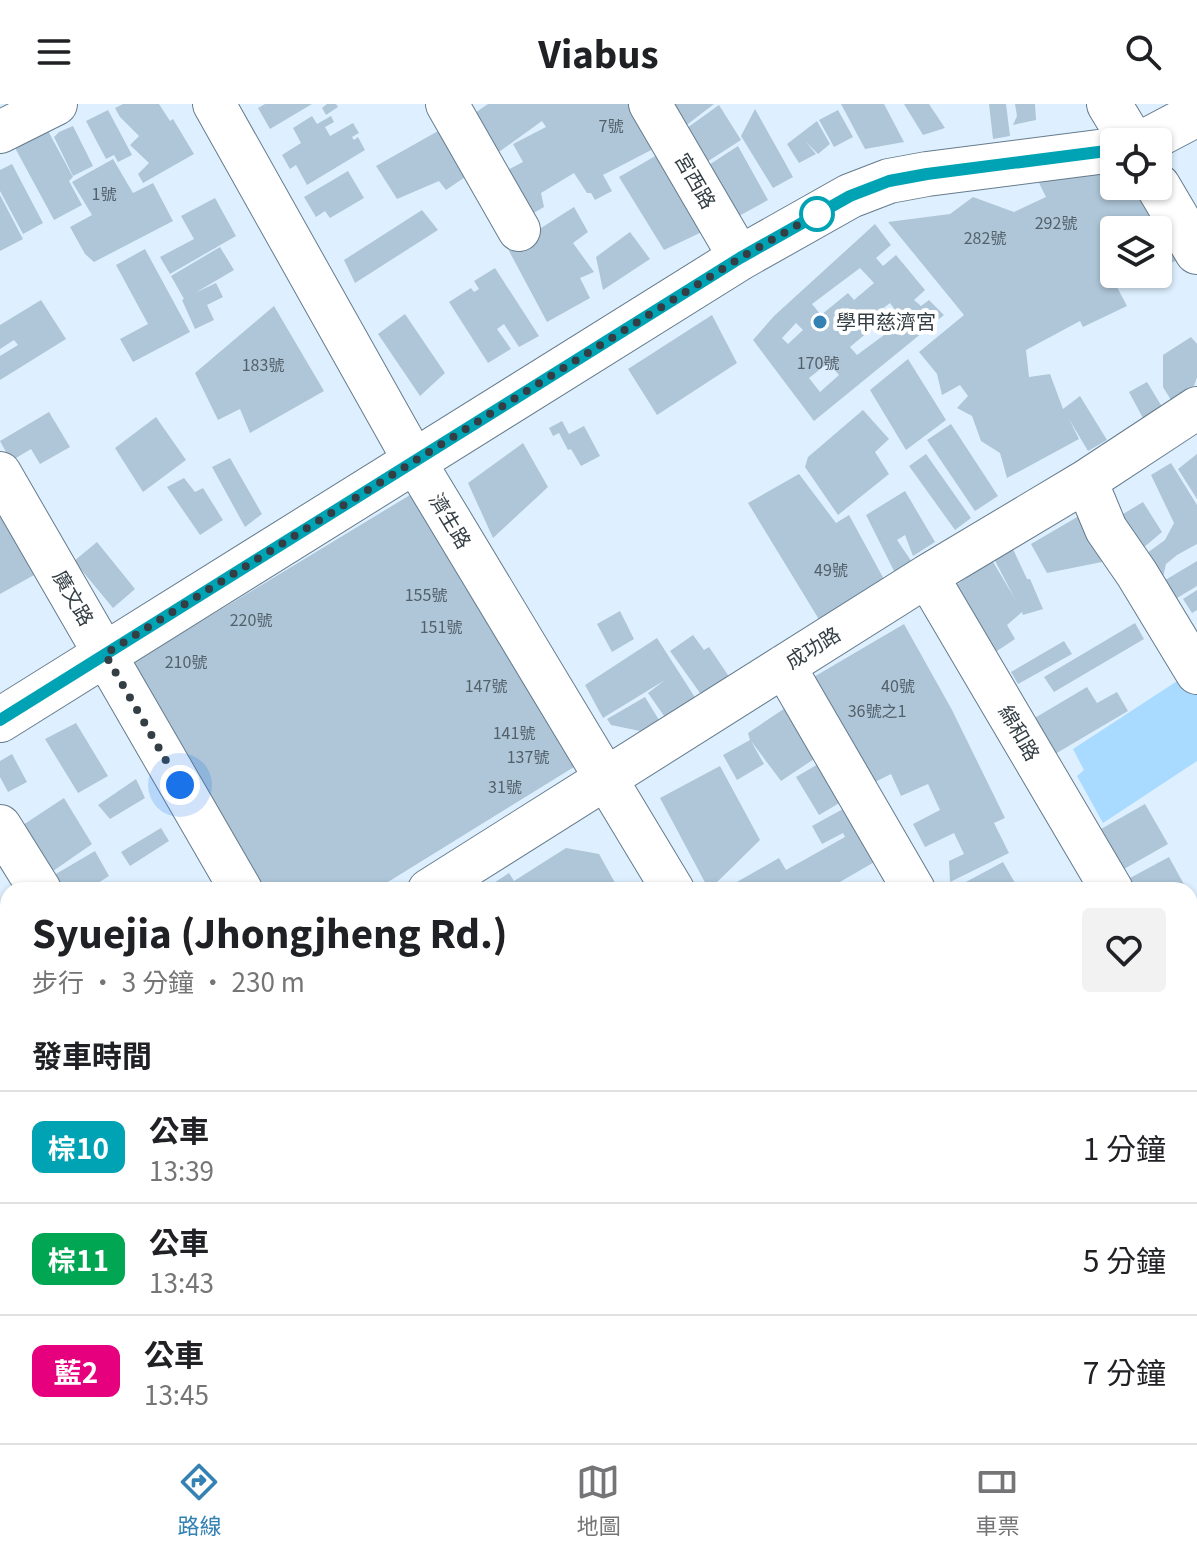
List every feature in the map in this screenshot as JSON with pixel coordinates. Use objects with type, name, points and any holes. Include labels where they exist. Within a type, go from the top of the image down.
[{"type":"main road","points":[[1109,104],[1124,128]]},
{"type":"main road","points":[[1170,128],[1197,114]]},
{"type":"main road","points":[[0,720],[740,258],[838,202],[889,181],[1100,152]]},
{"type":"main road","points":[[1166,200],[1197,252]]},
{"type":"street","points":[[0,131],[56,104]]},
{"type":"street","name":"濟生路","points":[[214,104],[415,462],[668,882]]},
{"type":"street","points":[[447,104],[519,230]]},
{"type":"street","name":"宮西路","points":[[650,104],[740,258]]},
{"type":"street","name":"成功路","points":[[442,882],[927,576],[1086,481],[1197,408]]},
{"type":"street","name":"廣文路","points":[[0,473],[236,882]]},
{"type":"street","points":[[1086,481],[1106,529],[1197,673]]},
{"type":"street","name":"綿和路","points":[[927,576],[1107,882]]},
{"type":"street","points":[[784,666],[909,882]]},
{"type":"street","points":[[0,826],[35,882]]},
{"type":"shaded area","points":[[0,104],[1197,104],[1197,882],[0,882]]},
{"type":"shaded area","points":[[1191,672],[1197,683],[1197,761],[1103,823],[1077,776],[1084,770],[1073,749]]},
{"type":"building","points":[[123,104],[159,104],[170,121],[173,119],[194,154],[143,183],[138,174],[149,163],[130,145],[139,136],[115,108]]},
{"type":"building","points":[[265,104],[312,104],[270,129],[258,108]]},
{"type":"building","points":[[327,104],[338,107],[326,115],[322,108]]},
{"type":"building","points":[[488,104],[634,104],[657,147],[603,175],[612,191],[595,200],[574,173],[541,193],[544,207],[518,222],[494,177],[523,162],[513,144],[546,127],[542,121],[496,154],[472,115]]},
{"type":"building","points":[[658,104],[714,104],[675,134]]},
{"type":"building","points":[[841,104],[884,104],[904,142],[865,149]]},
{"type":"building","points":[[904,104],[929,104],[945,128],[923,135]]},
{"type":"building","points":[[989,104],[1006,104],[1010,136],[993,139]]},
{"type":"building","points":[[1015,104],[1035,104],[1036,120],[1013,125],[1017,116]]},
{"type":"building","points":[[719,105],[741,140],[699,167],[680,133]]},
{"type":"building","points":[[755,109],[793,177],[773,188],[741,136]]},
{"type":"building","points":[[108,110],[132,155],[118,162],[114,155],[106,159],[86,121]]},
{"type":"building","points":[[838,110],[853,137],[834,147],[819,120]]},
{"type":"building","points":[[312,116],[317,124],[331,116],[334,122],[325,127],[330,136],[353,123],[359,133],[352,137],[354,140],[358,137],[365,150],[307,185],[296,165],[290,169],[282,155],[301,143],[293,128]]},
{"type":"building","points":[[817,121],[830,144],[818,154],[805,141],[816,154],[799,163],[787,144]]},
{"type":"building","points":[[454,122],[477,169],[446,190],[439,181],[397,199],[376,166]]},
{"type":"building","points":[[73,126],[93,166],[73,176],[54,137]]},
{"type":"building","points":[[47,129],[73,177],[69,181],[82,205],[54,220],[14,146]]},
{"type":"building","points":[[738,146],[768,200],[739,216],[698,172]]},
{"type":"building","points":[[657,155],[704,231],[664,250],[619,177]]},
{"type":"building","points":[[1100,155],[1100,200],[1160,200],[1167,216],[1100,216],[1100,288],[1118,288],[1127,306],[1083,327],[1080,321],[1026,350],[1029,377],[1050,374],[1063,409],[1080,396],[1107,440],[1088,451],[1069,419],[1079,439],[1007,478],[1000,453],[981,441],[972,416],[957,408],[968,396],[960,385],[942,395],[937,374],[919,352],[964,315],[888,222],[950,214],[973,197],[1014,212],[1046,197],[1039,183]]},
{"type":"building","points":[[113,159],[133,193],[153,183],[173,221],[94,262],[85,254],[70,227],[92,215],[72,182]]},
{"type":"building","points":[[12,164],[43,223],[23,234],[0,191],[0,170]]},
{"type":"building","points":[[348,171],[364,198],[330,218],[325,211],[316,217],[304,197]]},
{"type":"building","points":[[0,195],[23,239],[0,251]]},
{"type":"building","points":[[215,198],[236,236],[170,274],[160,257],[194,239],[181,216]]},
{"type":"building","points":[[574,207],[588,232],[573,243],[594,272],[580,278],[590,298],[547,322],[508,249]]},
{"type":"building","points":[[422,210],[438,230],[355,283],[344,260]]},
{"type":"building","name":"學甲慈濟宮","points":[[875,224],[891,245],[876,258],[883,266],[896,255],[925,290],[914,300],[921,306],[929,300],[944,315],[814,421],[753,340],[774,316]],"holes":[[[860,268],[874,283],[854,300],[848,293],[821,315],[812,304]],[[890,303],[903,321],[857,355],[850,347],[875,326],[869,319]],[[796,323],[803,330],[788,344],[782,338]],[[828,363],[839,375],[820,392],[809,378]]]},
{"type":"building","points":[[1172,226],[1186,256],[1172,262]]},
{"type":"building","points":[[630,232],[650,259],[603,290],[596,257]]},
{"type":"building","points":[[220,247],[234,270],[195,293],[216,283],[223,297],[207,305],[214,320],[195,329],[171,276]]},
{"type":"building","points":[[145,249],[190,332],[133,362],[120,339],[148,324],[116,265]]},
{"type":"building","points":[[495,268],[539,336],[519,347],[504,324],[497,329],[511,349],[488,363],[449,302],[471,288],[474,292],[479,289],[474,281]]},
{"type":"building","points":[[41,300],[66,339],[0,380],[0,356],[18,345],[14,340],[0,349],[0,325]]},
{"type":"building","points":[[274,306],[324,391],[250,433],[240,409],[218,420],[195,373]]},
{"type":"building","points":[[405,314],[445,373],[420,396],[378,334]]},
{"type":"building","points":[[712,315],[737,363],[657,415],[628,369]]},
{"type":"building","points":[[1191,337],[1197,344],[1197,377],[1194,386],[1171,400],[1163,387],[1163,355]]},
{"type":"building","points":[[908,359],[946,420],[906,450],[870,390]]},
{"type":"building","points":[[1147,382],[1164,410],[1145,422],[1129,392]]},
{"type":"building","points":[[863,410],[889,439],[875,452],[889,474],[838,515],[805,467],[808,457]]},
{"type":"building","points":[[49,412],[70,447],[40,464],[31,449],[11,461],[0,441]]},
{"type":"building","points":[[156,417],[186,460],[143,492],[115,448]]},
{"type":"building","points":[[562,421],[569,434],[584,426],[600,456],[581,466],[559,433],[553,436],[549,428]]},
{"type":"building","points":[[951,424],[998,496],[975,511],[927,440]]},
{"type":"building","points":[[523,443],[548,487],[493,538],[468,483]]},
{"type":"building","points":[[926,454],[971,518],[955,530],[909,466]]},
{"type":"building","points":[[1197,454],[1197,499],[1178,469]]},
{"type":"building","points":[[230,458],[262,514],[245,527],[212,467]]},
{"type":"building","points":[[1171,463],[1197,505],[1197,544],[1166,564],[1162,582],[1197,561],[1197,586],[1177,598],[1183,609],[1172,619],[1136,561],[1165,540],[1174,523],[1151,475]]},
{"type":"building","points":[[799,474],[836,523],[849,515],[886,583],[823,626],[748,503]]},
{"type":"building","points":[[184,478],[195,492],[203,488],[223,520],[200,535],[167,487]]},
{"type":"building","points":[[905,491],[935,542],[913,556],[905,535],[897,540],[912,562],[895,573],[866,515]]},
{"type":"building","points":[[410,495],[574,767],[388,882],[259,882],[129,665]]},
{"type":"building","points":[[1143,502],[1162,532],[1136,554],[1108,523]]},
{"type":"building","points":[[1084,513],[1112,560],[1047,573],[1031,544]]},
{"type":"building","points":[[0,515],[34,575],[0,594]]},
{"type":"building","points":[[97,542],[135,589],[113,608],[74,561]]},
{"type":"building","points":[[1012,547],[1043,609],[1023,615],[1022,612],[1007,625],[1015,639],[994,653],[955,586],[992,560],[1015,599],[993,557]]},
{"type":"building","points":[[1197,590],[1197,610],[1192,613],[1183,599]]},
{"type":"building","points":[[620,611],[634,639],[612,652],[597,624]]},
{"type":"building","points":[[1135,623],[1144,639],[1054,692],[1044,677]]},
{"type":"building","points":[[904,624],[952,710],[1005,818],[994,823],[1009,853],[950,882],[949,861],[964,854],[954,833],[925,847],[913,824],[940,810],[928,784],[901,796],[891,774],[869,785],[812,678]]},
{"type":"building","points":[[693,635],[704,650],[709,647],[732,681],[705,700],[670,651]]},
{"type":"building","points":[[657,638],[696,699],[667,720],[648,693],[665,680],[603,718],[585,685]]},
{"type":"building","points":[[1064,641],[1072,654],[1018,684],[1011,672]]},
{"type":"building","points":[[1087,687],[1097,703],[1117,692],[1128,711],[1050,757],[1028,722]]},
{"type":"building","points":[[645,697],[659,720],[640,731],[611,725],[607,719]]},
{"type":"building","points":[[794,702],[826,751],[781,781],[751,741],[764,764],[737,780],[723,755],[750,740],[748,733]]},
{"type":"building","points":[[76,723],[108,776],[78,793],[45,739]]},
{"type":"building","points":[[12,754],[27,782],[8,792],[0,777],[0,761]]},
{"type":"building","points":[[825,760],[848,798],[819,815],[796,777]]},
{"type":"building","points":[[720,766],[760,840],[717,882],[705,882],[660,798]]},
{"type":"building","points":[[136,779],[145,798],[110,819],[98,805]]},
{"type":"building","points":[[64,798],[92,844],[46,876],[23,825]]},
{"type":"building","points":[[861,799],[890,853],[840,882],[737,882],[779,858],[786,870],[845,837],[843,833],[822,844],[812,826]]},
{"type":"building","points":[[1145,804],[1168,844],[1117,873],[1094,833]]},
{"type":"building","points":[[161,828],[169,841],[130,866],[121,852]]},
{"type":"building","points":[[566,848],[599,854],[615,882],[495,882],[509,873],[514,881]]},
{"type":"building","points":[[95,851],[109,876],[100,882],[51,882],[49,878]]},
{"type":"building","points":[[1169,857],[1183,882],[1132,882],[1130,878]]},
{"type":"building","points":[[1003,862],[1014,882],[966,882]]},
{"type":"bus line","name":"棕10","points":[[0,720],[740,258],[850,196],[889,181],[927,174],[1100,152]]},
{"type":"place","name":"學甲慈濟宮","points":[[820,322]]},
{"type":"route","points":[[180,785],[105,654],[740,258],[817,214]]}]
